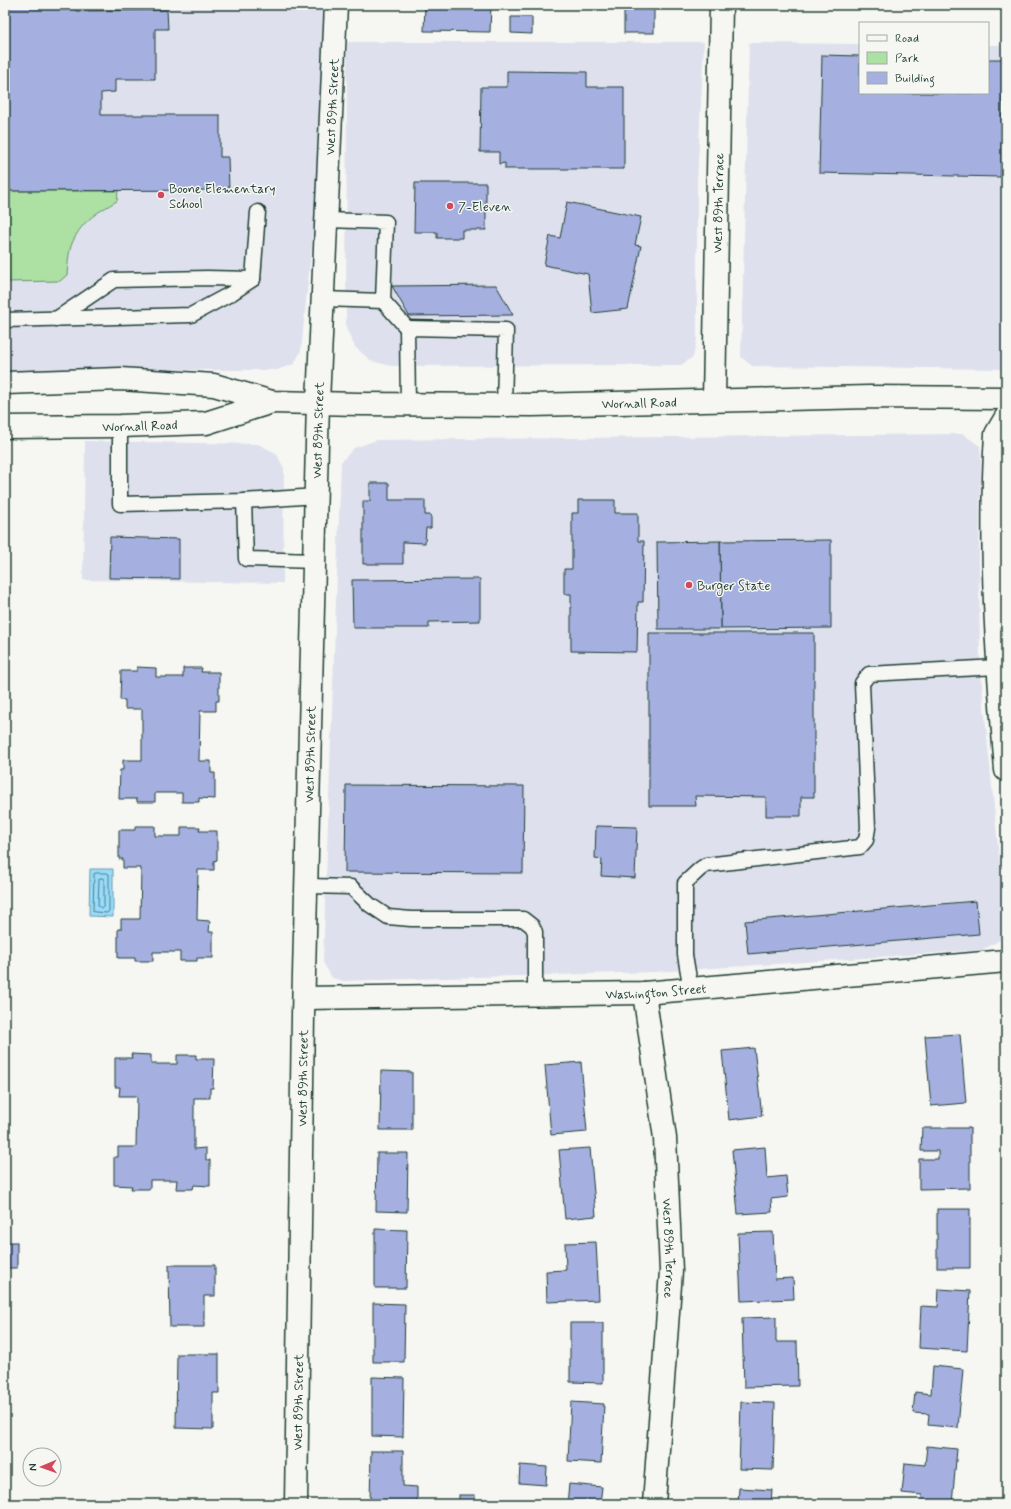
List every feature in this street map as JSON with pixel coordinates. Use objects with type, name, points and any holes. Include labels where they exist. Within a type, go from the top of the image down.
[{"type":"street","name":"West 89th Street","points":[[296,1504],[304,998],[318,402],[324,299],[336,5]]},
{"type":"street","name":"West 89th Terrace","points":[[714,400],[721,5]]},
{"type":"street","name":"Wornall Road","points":[[5,383],[120,379],[214,385],[272,402],[359,404],[504,405],[869,397],[1006,398]]},
{"type":"street","name":"Wornall Road","points":[[5,427],[120,426],[206,423],[272,402]]},
{"type":"street","points":[[1006,417],[996,434],[994,570],[997,667],[1006,770]]},
{"type":"street","name":"Washington Street","points":[[304,998],[535,996],[644,993],[1006,961]]},
{"type":"street","name":"West 89th Terrace","points":[[644,993],[665,1138],[671,1271],[654,1504]]},
{"type":"lane","points":[[253,279],[258,212]]},
{"type":"lane","points":[[327,220],[386,222],[383,301],[407,328],[408,404]]},
{"type":"lane","points":[[56,318],[114,280],[208,278],[253,279]]},
{"type":"lane","points":[[5,320],[190,314],[232,293],[253,279]]},
{"type":"lane","points":[[324,299],[383,301]]},
{"type":"lane","points":[[407,328],[506,330],[504,405]]},
{"type":"lane","points":[[120,426],[120,504],[244,501],[316,496]]},
{"type":"lane","points":[[244,501],[246,559],[315,561]]},
{"type":"lane","points":[[691,990],[685,955],[685,883],[700,869],[706,865],[860,848],[866,840],[868,828],[862,683],[869,674],[997,667]]},
{"type":"lane","points":[[307,886],[351,886],[370,905],[388,917],[412,919],[523,919],[532,926],[535,932],[535,996]]},
{"type":"shaded area","name":"Boone Elementary School","points":[[5,5],[323,5],[320,164],[301,351],[294,364],[277,370],[5,370]]},
{"type":"shaded area","points":[[347,42],[704,42],[697,183],[697,339],[693,357],[681,365],[391,366],[371,361],[355,347],[346,328]]},
{"type":"shaded area","points":[[749,43],[859,44],[859,94],[989,94],[989,45],[1006,45],[1006,367],[1003,369],[752,366],[741,357]]},
{"type":"shaded area","points":[[963,434],[980,446],[980,666],[1006,927],[1000,940],[982,950],[655,972],[344,981],[332,978],[323,962],[341,462],[354,448],[377,440]]},
{"type":"shaded area","points":[[85,441],[258,444],[276,453],[284,468],[283,583],[83,580]]},
{"type":"green space","points":[[5,191],[118,191],[117,201],[96,214],[84,224],[79,231],[70,249],[67,275],[60,281],[5,282]]},
{"type":"water","points":[[90,869],[113,869],[113,917],[89,916]]},
{"type":"building","name":"Boone Elementary School","points":[[5,5],[76,5],[76,11],[167,10],[168,29],[155,29],[155,79],[115,79],[115,92],[101,93],[101,115],[220,115],[220,157],[228,157],[229,190],[5,191]]},
{"type":"building","points":[[425,5],[491,5],[490,32],[424,31]]},
{"type":"building","points":[[624,5],[654,5],[654,33],[624,33]]},
{"type":"building","points":[[511,17],[532,17],[532,34],[511,33]]},
{"type":"building","points":[[822,55],[859,56],[859,94],[989,94],[989,59],[1003,59],[1001,177],[819,173]]},
{"type":"building","points":[[507,71],[587,72],[587,87],[624,87],[624,169],[505,169],[505,163],[499,164],[499,152],[480,152],[481,87],[507,87]]},
{"type":"building","name":"7-Eleven","points":[[415,183],[486,183],[486,230],[462,230],[462,238],[437,238],[437,232],[414,232]]},
{"type":"building","points":[[567,202],[641,217],[635,245],[641,246],[628,309],[592,313],[588,274],[544,265],[550,236],[560,238]]},
{"type":"building","points":[[496,285],[513,315],[409,316],[392,286]]},
{"type":"building","points":[[370,483],[389,483],[389,500],[425,500],[425,515],[431,515],[431,528],[426,528],[425,543],[403,542],[403,564],[363,564],[363,501],[370,501]]},
{"type":"building","points":[[578,500],[615,500],[615,513],[638,513],[638,541],[644,541],[643,602],[638,602],[637,652],[571,651],[571,594],[564,594],[564,569],[572,569],[572,513],[578,513]]},
{"type":"building","points":[[110,537],[179,539],[179,579],[109,578]]},
{"type":"building","points":[[831,540],[831,628],[721,629],[720,541]]},
{"type":"building","name":"Burger State","points":[[720,541],[721,629],[658,629],[657,542]]},
{"type":"building","points":[[480,579],[480,621],[429,622],[429,628],[353,628],[352,580]]},
{"type":"building","points":[[649,633],[814,633],[814,797],[801,797],[801,816],[766,816],[766,797],[695,796],[696,806],[649,806]]},
{"type":"building","points":[[137,667],[156,668],[156,677],[183,677],[183,668],[202,668],[201,672],[219,672],[219,701],[216,701],[216,711],[200,711],[199,761],[211,761],[211,773],[215,773],[215,799],[199,798],[199,802],[182,802],[182,793],[155,793],[155,802],[137,802],[137,799],[119,799],[120,770],[123,770],[123,760],[142,760],[142,709],[125,709],[125,700],[120,700],[121,671],[137,671]]},
{"type":"building","points":[[346,785],[524,786],[523,873],[345,872]]},
{"type":"building","points":[[135,826],[155,826],[155,836],[181,836],[181,827],[200,827],[199,831],[217,831],[217,860],[214,861],[214,870],[198,870],[197,920],[210,921],[209,932],[213,932],[213,958],[197,958],[197,961],[180,961],[180,952],[153,952],[153,961],[135,961],[135,958],[118,958],[118,929],[121,929],[121,919],[140,919],[141,868],[123,868],[123,859],[119,859],[119,830],[135,830]]},
{"type":"building","points":[[596,826],[637,827],[635,878],[601,876],[602,859],[595,858]]},
{"type":"building","points":[[976,901],[979,934],[748,954],[745,921]]},
{"type":"building","points":[[960,1034],[966,1103],[931,1106],[925,1036]]},
{"type":"building","points":[[754,1048],[762,1116],[729,1120],[722,1051]]},
{"type":"building","points":[[131,1054],[151,1055],[151,1064],[177,1064],[177,1055],[196,1055],[196,1059],[214,1059],[213,1088],[210,1088],[210,1098],[194,1098],[194,1149],[206,1148],[206,1160],[210,1160],[210,1186],[194,1185],[193,1189],[176,1189],[177,1180],[150,1180],[150,1189],[131,1189],[132,1186],[114,1185],[114,1157],[118,1157],[118,1147],[136,1147],[137,1096],[119,1096],[120,1087],[115,1087],[115,1058],[132,1058]]},
{"type":"building","points":[[581,1062],[587,1132],[551,1135],[545,1065]]},
{"type":"building","points":[[381,1071],[412,1072],[412,1130],[380,1130]]},
{"type":"building","points":[[922,1128],[970,1128],[970,1188],[919,1189],[919,1159],[938,1159],[938,1151],[921,1151]]},
{"type":"building","points":[[765,1147],[767,1178],[786,1176],[788,1197],[771,1199],[772,1212],[738,1214],[732,1150]]},
{"type":"building","points":[[590,1148],[596,1216],[565,1219],[559,1150]]},
{"type":"building","points":[[377,1153],[408,1153],[407,1212],[376,1211]]},
{"type":"building","points":[[937,1209],[970,1209],[970,1268],[937,1268]]},
{"type":"building","points":[[375,1229],[407,1230],[406,1288],[375,1288]]},
{"type":"building","points":[[773,1232],[775,1279],[793,1278],[794,1299],[741,1301],[738,1233]]},
{"type":"building","points":[[5,1242],[17,1242],[17,1268],[5,1268]]},
{"type":"building","points":[[596,1242],[599,1300],[547,1302],[546,1271],[566,1270],[565,1243]]},
{"type":"building","points":[[169,1265],[215,1265],[215,1296],[204,1296],[204,1327],[170,1327]]},
{"type":"building","points":[[939,1289],[970,1291],[967,1351],[919,1348],[921,1306],[938,1307]]},
{"type":"building","points":[[373,1303],[405,1304],[404,1362],[373,1362]]},
{"type":"building","points":[[776,1317],[776,1342],[797,1342],[798,1386],[744,1387],[742,1318]]},
{"type":"building","points":[[570,1323],[603,1323],[603,1383],[570,1382]]},
{"type":"building","points":[[177,1354],[219,1354],[219,1393],[213,1393],[213,1429],[176,1428]]},
{"type":"building","points":[[933,1366],[963,1369],[958,1428],[928,1425],[929,1414],[913,1413],[915,1392],[931,1394]]},
{"type":"building","points":[[372,1377],[404,1378],[403,1437],[372,1436]]},
{"type":"building","points":[[571,1402],[604,1404],[601,1463],[568,1461]]},
{"type":"building","points":[[741,1402],[775,1403],[773,1470],[739,1469]]},
{"type":"building","points":[[927,1446],[957,1449],[952,1504],[921,1504],[922,1495],[902,1493],[905,1463],[925,1465]]},
{"type":"building","points":[[371,1451],[403,1451],[403,1486],[417,1487],[417,1504],[370,1504]]},
{"type":"building","points":[[520,1465],[547,1467],[546,1485],[519,1483]]},
{"type":"building","points":[[569,1484],[602,1487],[600,1504],[567,1504]]},
{"type":"building","points":[[739,1488],[772,1490],[771,1504],[738,1504]]},
{"type":"building","points":[[459,1495],[475,1495],[475,1504],[459,1504]]},
{"type":"place","name":"Boone Elementary School","points":[[161,195]]},
{"type":"place","name":"7-Eleven","points":[[450,206]]},
{"type":"place","name":"Burger State","points":[[689,585]]}]
